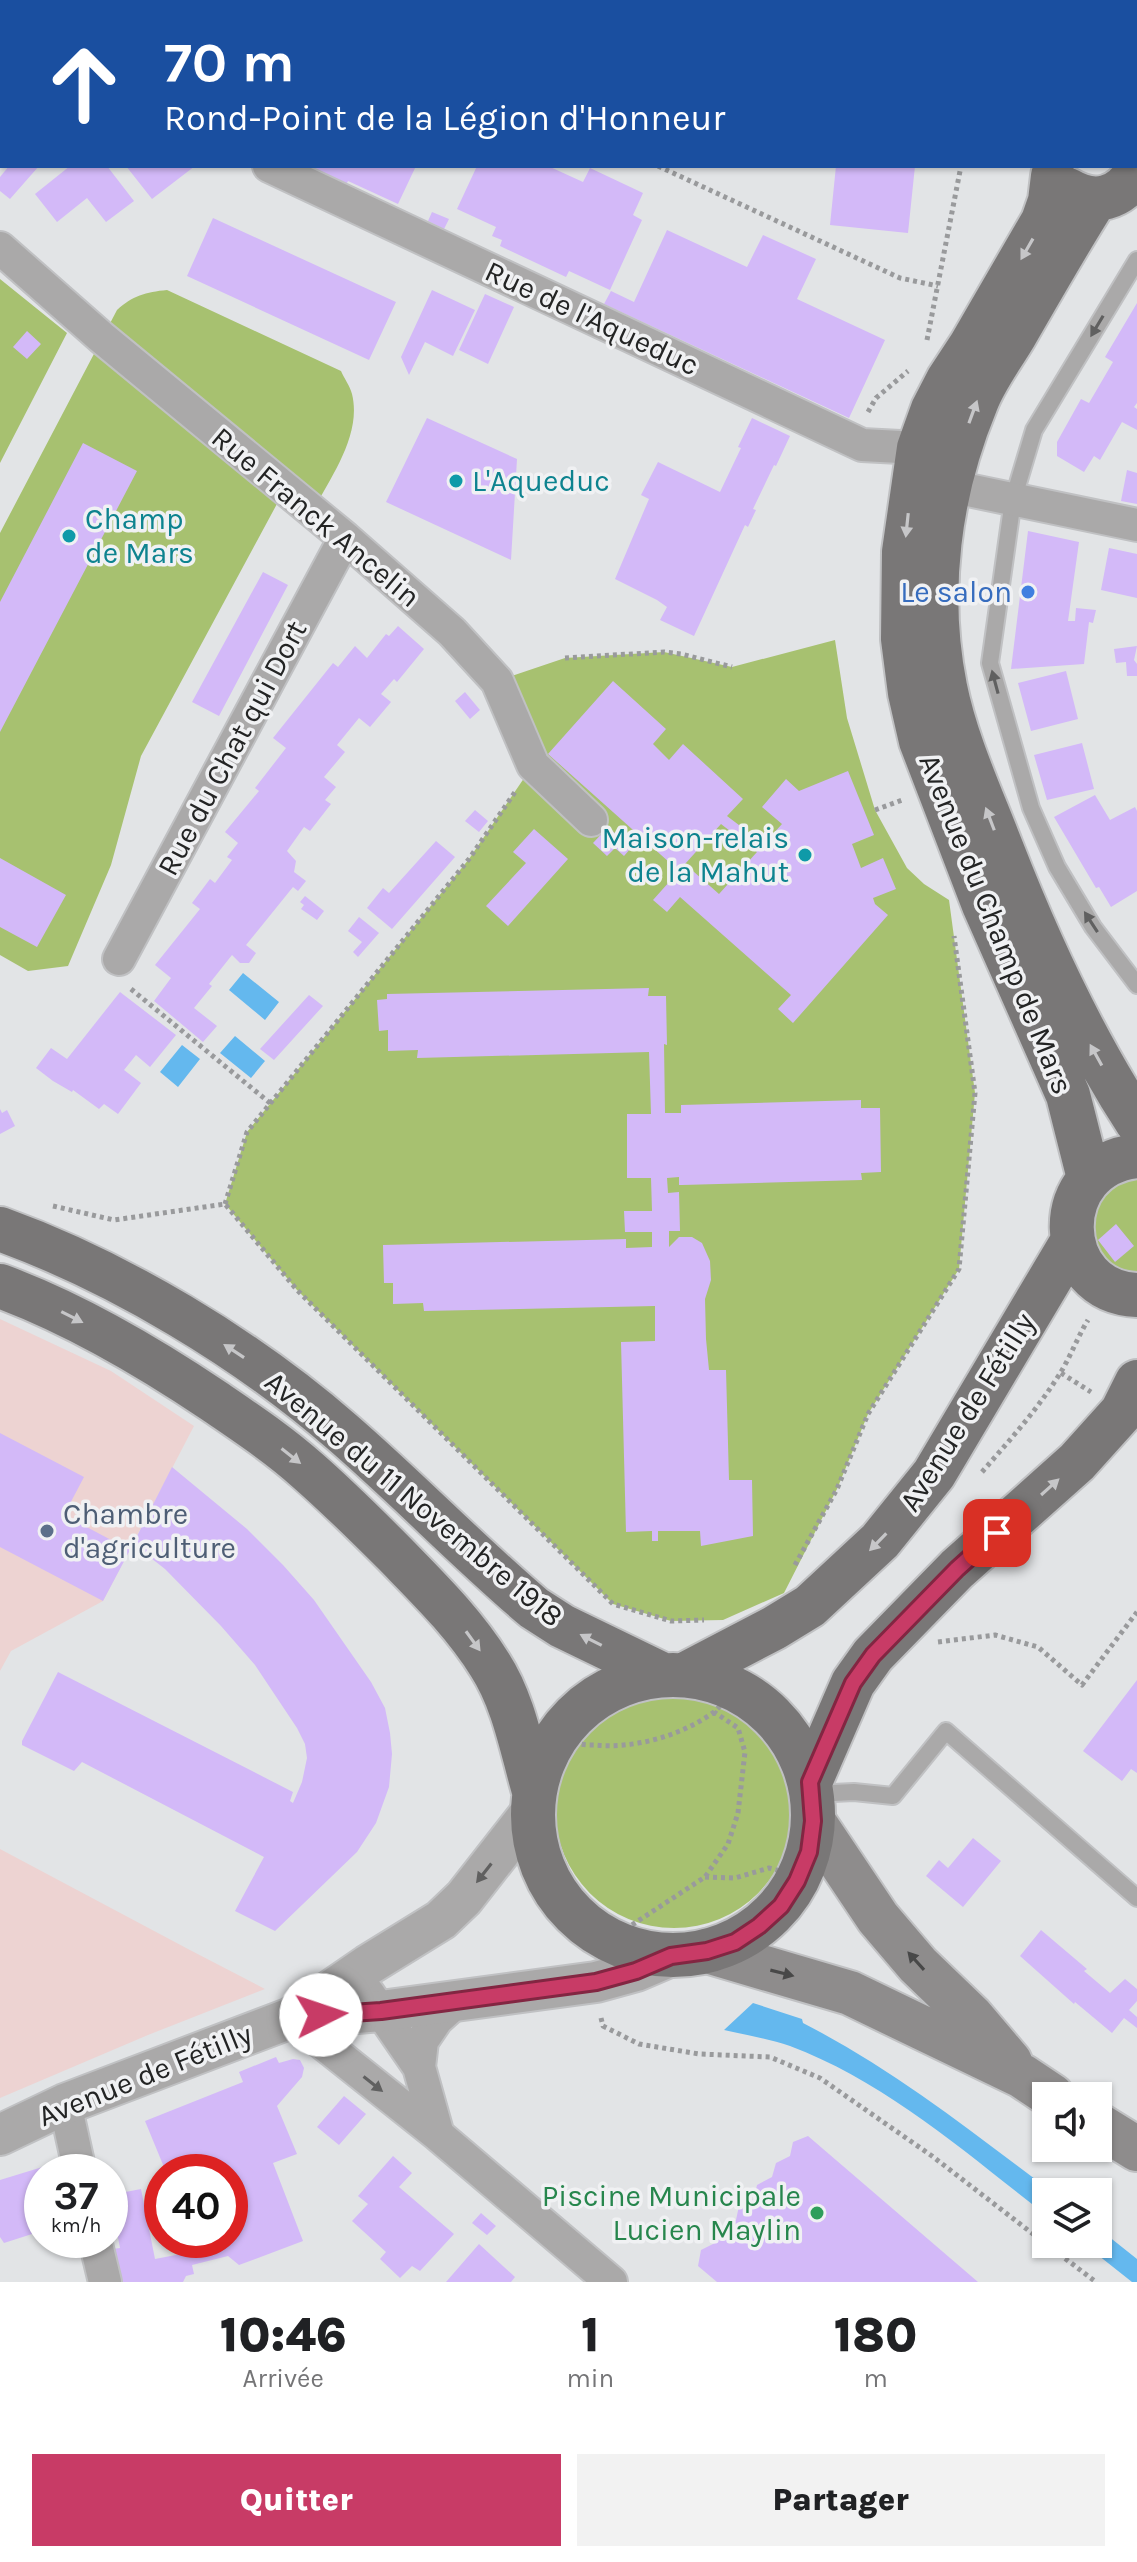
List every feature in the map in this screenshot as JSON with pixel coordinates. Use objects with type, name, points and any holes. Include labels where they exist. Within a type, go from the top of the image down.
[{"type":"main road","points":[[1050,171],[1078,196],[1095,200],[1108,197],[1122,188],[1137,172]]},
{"type":"main road","name":"Avenue du Champ de Mars","points":[[1050,171],[1050,201],[1043,221],[948,380],[933,409],[919,448],[904,552],[903,639],[910,693],[921,741],[984,905],[1068,1095],[1089,1178]]},
{"type":"main road","name":"Avenue du Champ de Mars","points":[[1095,200],[976,401],[941,521],[936,598],[945,688],[958,732],[1011,873],[1078,1023],[1137,1122]]},
{"type":"main road","points":[[1122,1291],[1087,1271],[1072,1242],[1070,1219],[1076,1197],[1089,1178],[1110,1162],[1137,1156]]},
{"type":"main road","name":"Avenue du 11 Novembre 1918","points":[[0,1229],[39,1243],[151,1299],[254,1365],[340,1429],[534,1608],[562,1626],[674,1674],[728,1683],[763,1706],[783,1727],[800,1753],[812,1799]]},
{"type":"main road","name":"Avenue de Fétilly","points":[[728,1683],[774,1628],[810,1606],[880,1541],[909,1507],[934,1474],[1072,1242]]},
{"type":"main road","name":"Avenue du 11 Novembre 1918","points":[[0,1286],[68,1315],[180,1378],[257,1430],[361,1519],[439,1599],[492,1667],[509,1705],[533,1801],[535,1843],[545,1873],[561,1900],[582,1923],[609,1941],[639,1952],[689,1954]]},
{"type":"main road","points":[[689,1954],[735,1942],[781,1906],[797,1881],[809,1852],[812,1799],[853,1683],[873,1655],[957,1569],[1077,1462],[1122,1412],[1137,1382]]},
{"type":"main road","points":[[533,1801],[544,1759],[561,1729],[581,1708],[605,1691],[632,1679],[674,1674]]},
{"type":"main road","points":[[812,1799],[878,1918],[918,1965],[1033,2082]]},
{"type":"main road","points":[[689,1954],[850,1993],[1032,2084]]},
{"type":"main road","points":[[1112,2134],[1137,2149]]},
{"type":"street","name":"Rue de l'Aqueduc","points":[[273,168],[862,445],[919,448]]},
{"type":"street","name":"Rue Franck Ancelin","points":[[0,248],[101,337],[345,538],[452,632],[497,681],[533,765],[591,820]]},
{"type":"street","points":[[949,486],[1137,525]]},
{"type":"street","name":"Rue du Chat qui Dort","points":[[119,959],[345,538]]},
{"type":"street","name":"Avenue de Fétilly","points":[[0,2135],[65,2104],[291,2018],[441,1920],[464,1898],[533,1801]]},
{"type":"street","name":"Avenue de Fétilly","points":[[291,2018],[381,2011],[596,1982],[689,1954]]},
{"type":"street","points":[[355,1975],[419,2067],[438,2135]]},
{"type":"street","points":[[419,2067],[422,2041],[437,2019],[457,2001]]},
{"type":"street","points":[[291,2018],[438,2135],[611,2282]]},
{"type":"street","points":[[65,2104],[76,2154]]},
{"type":"street","points":[[99,2258],[105,2282]]},
{"type":"lane","points":[[1137,260],[1034,430],[1013,500],[990,663],[1031,808],[1057,867],[1093,927],[1137,985]]},
{"type":"lane","points":[[812,1799],[854,1792],[893,1796],[946,1731],[1137,1898]]},
{"type":"path","points":[[662,168],[900,278],[938,286]]},
{"type":"path","points":[[926,344],[961,168]]},
{"type":"path","points":[[862,445],[868,412],[876,398],[915,365]]},
{"type":"path","points":[[565,658],[664,652],[732,667]]},
{"type":"path","points":[[225,1204],[247,1132],[469,859],[533,765]]},
{"type":"path","points":[[794,1567],[837,1489],[868,1414],[959,1269],[975,1093],[953,929]]},
{"type":"path","points":[[119,959],[122,982],[270,1103]]},
{"type":"path","points":[[38,1202],[114,1220],[225,1204]]},
{"type":"path","points":[[225,1204],[297,1290],[613,1604],[671,1621],[723,1620],[728,1683],[745,1752],[738,1813],[728,1844],[705,1877],[625,1928]]},
{"type":"path","points":[[1061,1373],[1074,1343],[1122,1291]]},
{"type":"path","points":[[515,1728],[546,1720],[576,1743],[620,1745],[644,1742],[702,1721],[728,1683]]},
{"type":"path","points":[[599,2011],[603,2026],[639,2044],[699,2054],[770,2057],[820,2078],[932,2156],[1032,2233]]},
{"type":"path","points":[[1064,2258],[1096,2282]]},
{"type":"shaded area","points":[[0,1319],[111,1371],[194,1426],[103,1601],[11,1651],[0,1671]]},
{"type":"shaded area","points":[[0,1849],[188,1949],[265,1989],[0,2098]]},
{"type":"green space","points":[[0,279],[67,333],[0,463]]},
{"type":"green space","points":[[167,290],[341,371],[352,394],[353,425],[343,455],[313,511],[285,489],[141,756],[111,865],[68,966],[28,971],[0,955],[0,533],[117,310],[140,296]]},
{"type":"green space","points":[[835,640],[847,718],[875,810],[907,868],[924,884],[949,900],[975,1093],[959,1269],[868,1414],[837,1489],[784,1593],[723,1620],[671,1621],[613,1604],[297,1290],[225,1204],[247,1132],[469,859],[533,765],[497,681],[565,658],[664,652],[732,667]]},
{"type":"green space","points":[[1137,1178],[1137,1277],[1114,1272],[1089,1239],[1100,1197],[1112,1186]]},
{"type":"green space","points":[[674,1690],[697,1692],[720,1699],[758,1725],[784,1763],[791,1786],[791,1832],[784,1855],[758,1893],[720,1919],[697,1926],[674,1928],[651,1926],[628,1919],[590,1893],[564,1855],[557,1832],[555,1809],[557,1786],[564,1763],[590,1725],[628,1699],[651,1692]]},
{"type":"water","points":[[243,973],[279,1002],[265,1020],[229,990]]},
{"type":"water","points":[[235,1036],[265,1061],[251,1078],[220,1053]]},
{"type":"water","points":[[182,1045],[200,1059],[178,1087],[160,1072]]},
{"type":"water","points":[[753,2003],[802,2019],[803,2023],[900,2081],[1033,2178],[1032,2204],[924,2121],[859,2079],[790,2046],[724,2030]]},
{"type":"water","points":[[1112,2239],[1137,2259],[1137,2282],[1132,2282],[1102,2258],[1112,2258]]},
{"type":"building","points":[[7,168],[37,168],[10,199],[0,191],[0,177]]},
{"type":"building","points":[[68,168],[109,168],[134,201],[106,222],[87,198],[57,222],[35,194]]},
{"type":"building","points":[[128,168],[192,168],[152,199]]},
{"type":"building","points":[[311,168],[415,168],[398,204],[348,181],[346,185]]},
{"type":"building","points":[[476,168],[552,168],[583,182],[590,168],[643,193],[633,215],[642,220],[610,290],[569,271],[566,277],[500,246],[502,240],[492,236],[496,227],[457,209]]},
{"type":"building","points":[[836,168],[915,168],[908,233],[830,225]]},
{"type":"building","points":[[432,212],[449,219],[444,229],[428,221]]},
{"type":"building","points":[[213,218],[396,302],[369,360],[187,276]]},
{"type":"building","points":[[667,230],[747,267],[763,235],[816,259],[797,299],[885,340],[849,418],[604,304],[611,291],[634,302]]},
{"type":"building","points":[[432,290],[475,310],[453,356],[425,342],[409,375],[401,357]]},
{"type":"building","points":[[485,294],[514,307],[488,364],[459,350]]},
{"type":"building","points":[[1137,303],[1137,403],[1134,407],[1137,409],[1137,430],[1122,422],[1100,460],[1094,456],[1084,472],[1057,456],[1057,442],[1081,399],[1089,403],[1113,362],[1105,357]]},
{"type":"building","points":[[27,331],[41,344],[27,359],[13,347]]},
{"type":"building","name":"L'Aqueduc","points":[[427,418],[517,459],[511,560],[386,502]]},
{"type":"building","points":[[752,418],[790,436],[694,636],[660,620],[667,607],[615,579],[649,499],[641,495],[658,462],[720,492]]},
{"type":"building","name":"Champ de Mars","points":[[83,443],[137,471],[0,732],[0,602]]},
{"type":"building","points":[[1127,470],[1137,473],[1137,504],[1121,501]]},
{"type":"building","points":[[1028,531],[1079,542],[1068,621],[1075,621],[1076,608],[1096,610],[1093,623],[1089,622],[1084,664],[1011,669]]},
{"type":"building","points":[[1109,548],[1137,554],[1137,598],[1101,590]]},
{"type":"building","points":[[263,572],[288,585],[219,716],[192,702]]},
{"type":"building","points":[[398,626],[424,649],[397,682],[394,679],[381,694],[391,702],[370,727],[359,718],[337,745],[345,752],[324,777],[336,787],[325,800],[331,804],[310,831],[304,827],[287,851],[296,861],[294,872],[306,881],[298,891],[293,887],[246,945],[256,953],[249,963],[240,963],[232,955],[209,984],[212,986],[194,1008],[217,1026],[203,1042],[154,1001],[171,978],[155,965],[200,909],[192,903],[210,879],[215,883],[232,860],[227,857],[238,843],[225,832],[259,791],[255,788],[286,748],[273,738],[333,663],[338,667],[355,646],[367,658],[386,634],[389,636]]},
{"type":"building","points":[[1137,646],[1134,660],[1137,676],[1127,676],[1126,662],[1116,663],[1114,649]]},
{"type":"building","points":[[1066,671],[1078,719],[1031,731],[1018,683]]},
{"type":"building","name":"Maison-relais de la Mahut","points":[[613,681],[666,729],[653,744],[669,760],[683,744],[743,799],[727,816],[764,844],[782,824],[762,807],[786,779],[799,791],[848,771],[874,835],[852,844],[861,868],[883,858],[896,889],[873,898],[875,904],[888,915],[793,1023],[778,1009],[791,995],[680,897],[667,912],[653,900],[679,871],[548,754]],"holes":[[[721,824],[757,852],[719,894],[685,864]]]},
{"type":"building","points":[[465,692],[480,710],[470,719],[455,701]]},
{"type":"building","points":[[1082,743],[1094,789],[1047,800],[1034,755]]},
{"type":"building","points":[[1095,795],[1110,820],[1135,807],[1137,811],[1137,891],[1111,907],[1099,887],[1096,888],[1054,817]]},
{"type":"building","points":[[475,810],[488,821],[479,832],[465,821]]},
{"type":"building","points":[[608,827],[631,848],[624,856],[615,848],[607,856],[593,843]]},
{"type":"building","points":[[534,829],[568,859],[508,926],[486,906],[526,863],[513,852]]},
{"type":"building","points":[[436,841],[455,857],[392,929],[367,908],[383,888],[389,893]]},
{"type":"building","points":[[0,858],[66,895],[37,947],[0,927]]},
{"type":"building","points":[[305,896],[324,911],[317,920],[301,909],[304,905],[300,902]]},
{"type":"building","points":[[359,917],[379,933],[358,957],[353,952],[362,942],[348,931]]},
{"type":"building","points":[[649,988],[648,996],[666,996],[665,1113],[681,1113],[681,1105],[861,1100],[861,1108],[880,1108],[881,1172],[861,1173],[862,1180],[679,1185],[679,1177],[667,1178],[668,1193],[679,1192],[680,1231],[669,1231],[669,1247],[679,1237],[692,1237],[702,1243],[710,1261],[711,1280],[705,1299],[706,1339],[709,1370],[726,1370],[729,1480],[752,1480],[753,1536],[701,1546],[700,1531],[658,1531],[658,1541],[652,1541],[652,1531],[626,1532],[621,1342],[655,1341],[655,1306],[424,1311],[423,1303],[393,1304],[393,1283],[384,1283],[383,1245],[626,1239],[626,1248],[652,1247],[652,1232],[625,1232],[624,1211],[652,1211],[651,1178],[627,1178],[627,1114],[651,1114],[649,1052],[417,1058],[418,1050],[388,1051],[388,1030],[379,1031],[377,1000],[387,999],[387,994]]},
{"type":"building","points":[[120,992],[176,1035],[150,1067],[136,1055],[124,1070],[141,1083],[118,1114],[104,1104],[99,1109],[36,1068],[51,1048],[67,1059]]},
{"type":"building","points":[[309,995],[323,1006],[274,1060],[260,1049]]},
{"type":"building","points":[[0,1109],[2,1113],[7,1110],[15,1126],[0,1134]]},
{"type":"building","points":[[1116,1224],[1134,1246],[1115,1262],[1098,1240]]},
{"type":"building","name":"Chambre d'agriculture","points":[[0,1433],[84,1477],[64,1515],[130,1550],[103,1601],[0,1547]]},
{"type":"building","points":[[172,1467],[247,1529],[314,1600],[371,1682],[385,1708],[392,1754],[389,1787],[376,1823],[357,1852],[275,1931],[235,1911],[264,1857],[82,1762],[74,1771],[22,1745],[58,1672],[293,1792],[290,1801],[293,1803],[307,1758],[305,1744],[297,1728],[255,1665],[221,1626],[165,1569],[133,1544]]},
{"type":"building","points":[[1137,1680],[1137,1773],[1131,1769],[1122,1781],[1083,1751]]},
{"type":"building","points":[[973,1838],[1001,1861],[963,1907],[926,1876],[939,1860],[948,1868]]},
{"type":"building","points":[[1041,1930],[1110,1993],[1125,1979],[1137,1989],[1137,2001],[1129,2010],[1137,2017],[1137,2028],[1124,2018],[1112,2033],[1020,1956]]},
{"type":"building","points":[[276,2057],[279,2063],[300,2060],[304,2068],[302,2077],[277,2106],[297,2154],[273,2163],[303,2241],[239,2265],[230,2258],[248,2258],[248,2154],[159,2154],[145,2121],[243,2082],[239,2072]]},
{"type":"building","points":[[344,2096],[366,2114],[339,2145],[317,2127]]},
{"type":"building","name":"Piscine Municipale Lucien Maylin","points":[[808,2136],[978,2282],[717,2282],[698,2266],[701,2250],[717,2242],[720,2227],[736,2220],[739,2206],[754,2199],[757,2185],[772,2177],[776,2163],[790,2156],[793,2142]]},
{"type":"building","points":[[393,2156],[412,2173],[399,2187],[454,2234],[420,2271],[412,2266],[400,2278],[380,2259],[386,2252],[352,2221],[368,2204],[358,2196]]},
{"type":"building","points":[[24,2173],[24,2237],[4,2243],[0,2237],[0,2180]]},
{"type":"building","points":[[141,2189],[144,2258],[220,2258],[192,2265],[194,2274],[186,2276],[183,2282],[120,2282],[114,2258],[128,2258],[128,2192]]},
{"type":"building","points":[[481,2213],[496,2226],[487,2235],[472,2223]]},
{"type":"building","points":[[479,2244],[515,2277],[511,2282],[446,2282]]},
{"type":"place","name":"L'Aqueduc","points":[[456,481]]},
{"type":"place","name":"Champ de Mars","points":[[69,536]]},
{"type":"place","name":"Le salon","points":[[1028,592]]},
{"type":"place","name":"Maison-relais de la Mahut","points":[[805,855]]},
{"type":"place","name":"Chambre d'agriculture","points":[[47,1531]]},
{"type":"place","name":"Piscine Municipale Lucien Maylin","points":[[817,2213]]},
{"type":"route","points":[[321,2015],[381,2011],[596,1982],[636,1971],[671,1956],[689,1955],[735,1942],[759,1926],[781,1906],[797,1881],[809,1852],[813,1821],[810,1782],[853,1683],[873,1655],[997,1533]]}]
